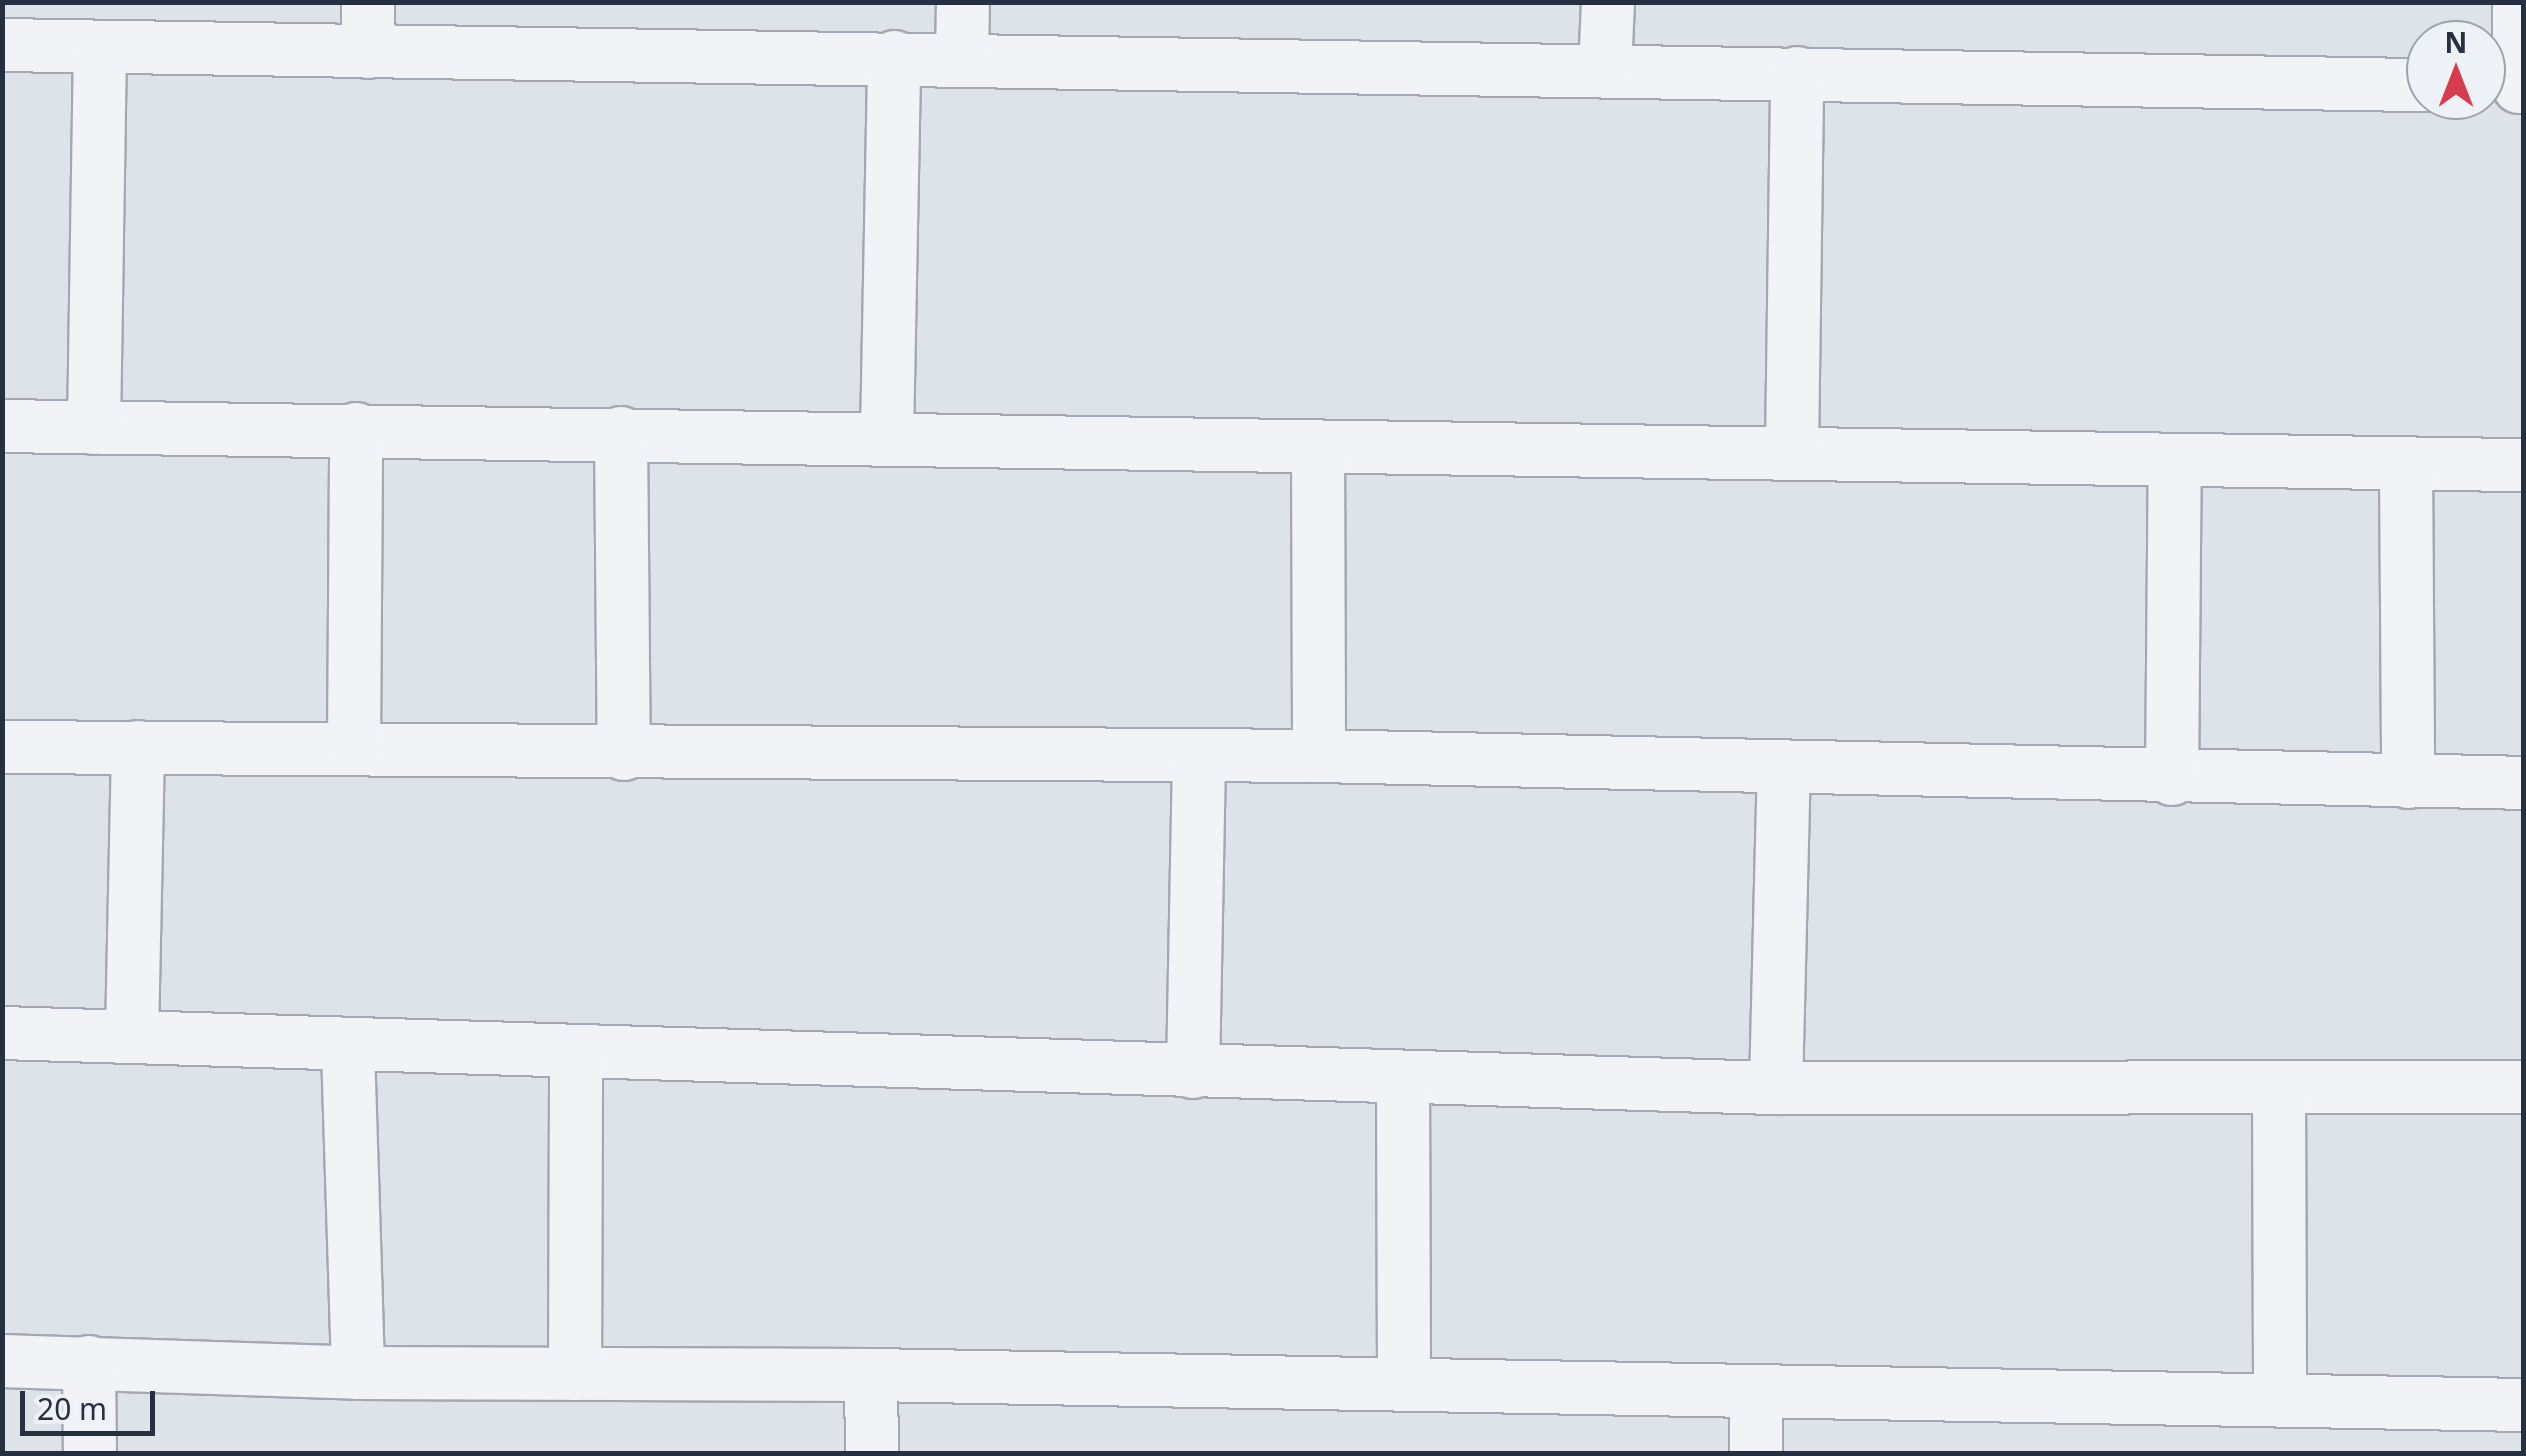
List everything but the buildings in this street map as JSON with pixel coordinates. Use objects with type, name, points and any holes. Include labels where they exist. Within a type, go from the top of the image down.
[{"type":"street","points":[[962,58],[963,2]]},
{"type":"street","points":[[1606,69],[1608,2]]},
{"type":"street","points":[[2509,87],[2519,2]]},
{"type":"street","points":[[2,45],[100,48],[368,27],[894,57],[2406,86]]},
{"type":"street","points":[[94,428],[100,48]]},
{"type":"street","points":[[887,436],[894,57]]},
{"type":"street","points":[[1792,450],[1798,74]]},
{"type":"street","points":[[2,426],[1792,450],[2175,464],[2524,465]]},
{"type":"street","points":[[354,747],[356,429]]},
{"type":"street","points":[[622,433],[624,754]]},
{"type":"street","points":[[1318,446],[1318,756]]},
{"type":"street","points":[[2172,779],[2175,464]]},
{"type":"street","points":[[2406,464],[2408,782]]},
{"type":"street","points":[[132,1035],[138,747]]},
{"type":"street","points":[[2,748],[354,747],[624,754],[1318,756],[2172,779],[2524,783]]},
{"type":"street","points":[[1193,1072],[1199,756]]},
{"type":"street","points":[[1776,1088],[1784,770]]},
{"type":"street","points":[[2,1034],[132,1035],[348,1049],[576,1050],[1776,1088],[2524,1086]]},
{"type":"street","points":[[348,1049],[358,1373]]},
{"type":"street","points":[[575,1374],[576,1050]]},
{"type":"street","points":[[1403,1079],[1404,1384]]},
{"type":"street","points":[[2279,1088],[2280,1397]]},
{"type":"street","points":[[2,1361],[358,1373],[871,1375],[2524,1404]]},
{"type":"street","points":[[89,1362],[90,1454]]},
{"type":"street","points":[[871,1375],[872,1454]]},
{"type":"street","points":[[1756,1393],[1756,1454]]}]
